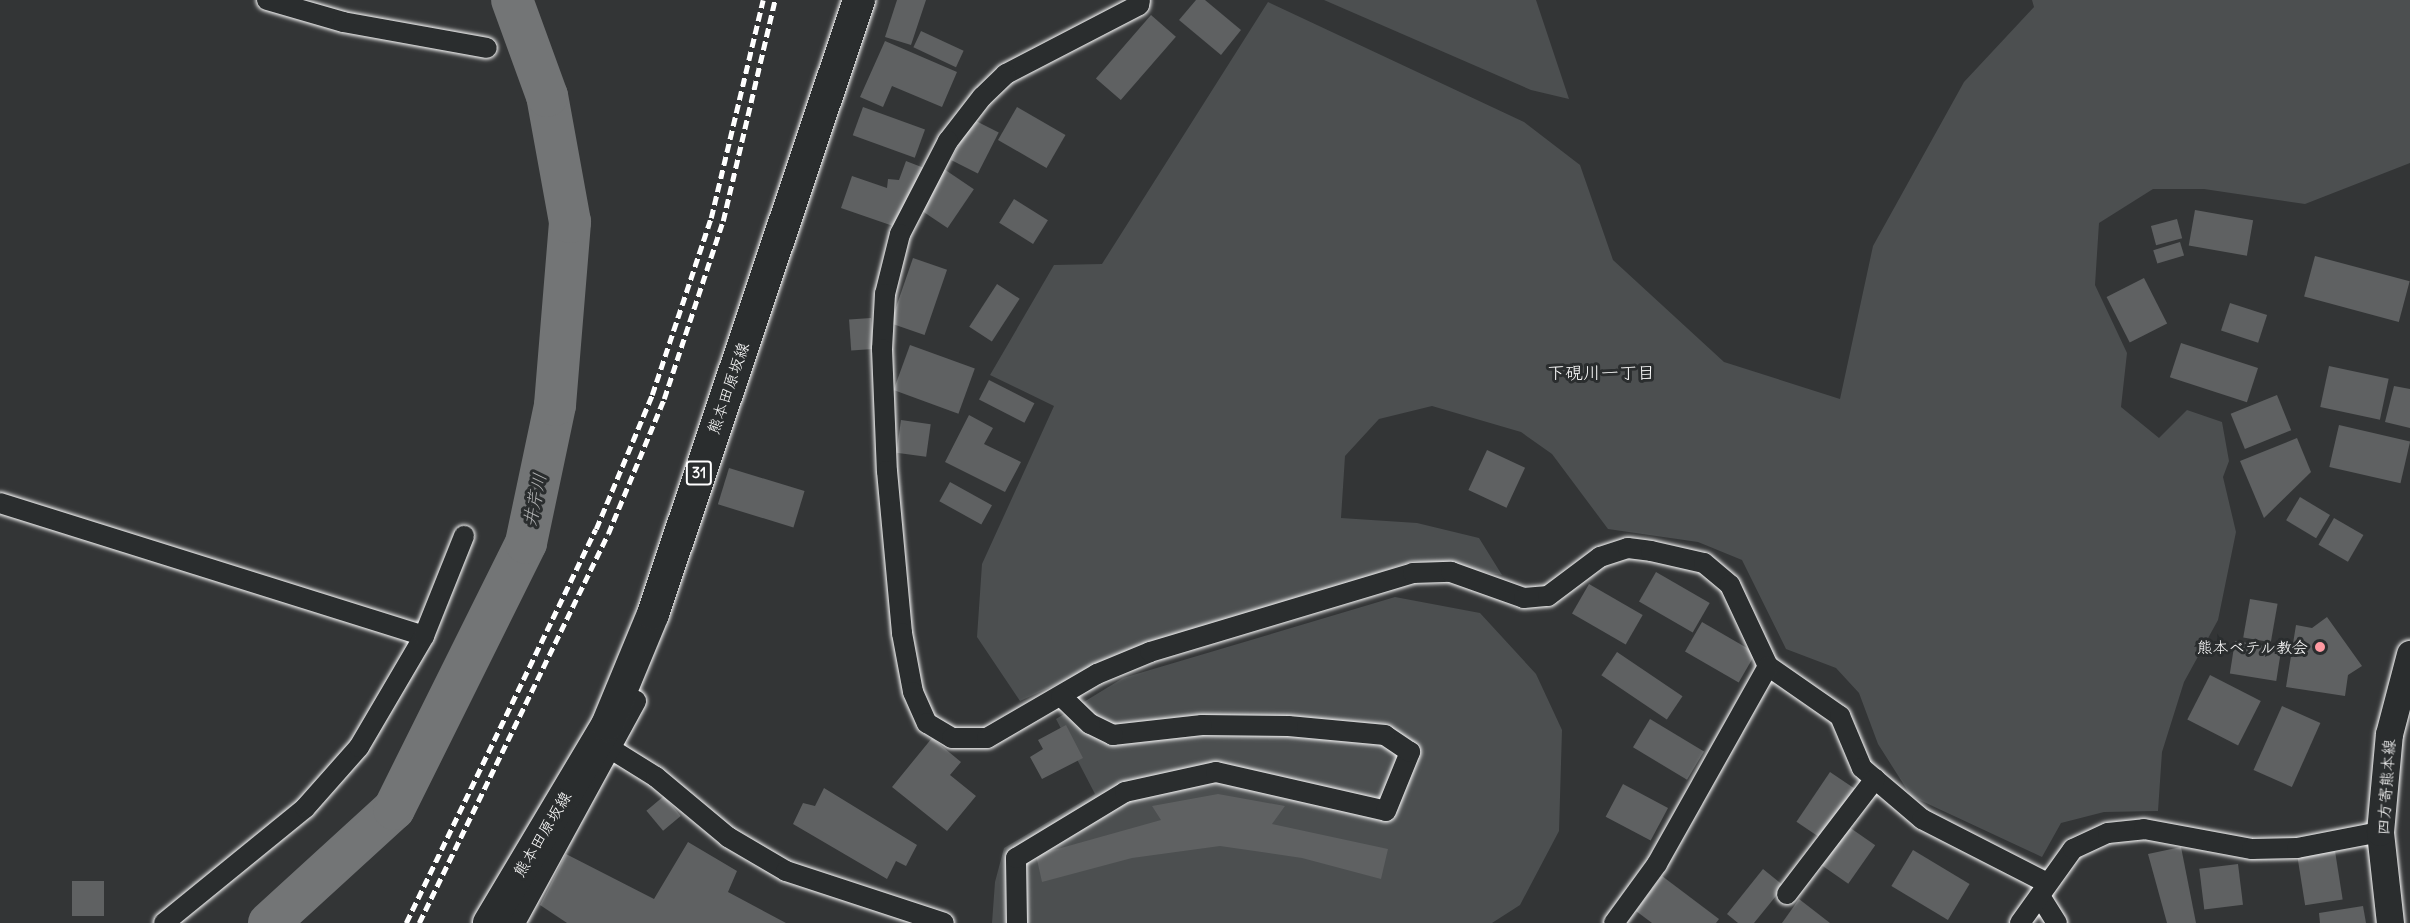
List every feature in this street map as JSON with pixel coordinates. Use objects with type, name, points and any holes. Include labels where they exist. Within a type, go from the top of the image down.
[{"type":"main road","name":"熊本田原坂線","points":[[489,923],[607,725],[653,614],[859,0]]},
{"type":"main road","name":"四方寄熊本線","points":[[2391,923],[2380,832],[2389,734],[2409,662]]},
{"type":"street","points":[[267,0],[342,22],[487,48]]},
{"type":"street","points":[[1140,0],[1139,5],[1006,74],[970,110],[948,141],[900,234],[885,294],[882,349],[888,471],[903,633],[913,692],[927,723],[952,738],[987,738],[1097,674],[1150,652],[1413,573],[1451,572],[1524,598],[1548,596],[1600,557],[1628,548],[1704,563],[1730,585],[1768,666],[1840,716],[1862,768],[1922,819],[2044,890],[2057,923]]},
{"type":"street","points":[[0,503],[424,636]]},
{"type":"street","points":[[164,923],[305,808],[359,747],[424,636],[464,536]]},
{"type":"street","points":[[1614,923],[1657,864],[1768,666]]},
{"type":"street","points":[[1017,923],[1016,858],[1125,792],[1216,771],[1386,811],[1410,752],[1385,735],[1288,726],[1202,725],[1113,735],[1090,724],[1061,696]]},
{"type":"street","points":[[514,923],[636,701]]},
{"type":"street","points":[[611,749],[656,777],[729,837],[786,871],[944,923]]},
{"type":"street","points":[[1787,894],[1875,779]]},
{"type":"street","points":[[2020,923],[2073,849],[2108,833],[2144,829],[2252,849],[2297,848],[2380,832]]},
{"type":"shaded area","points":[[1324,0],[1536,0],[1569,99],[1531,90]]},
{"type":"shaded area","points":[[2032,0],[2410,0],[2410,163],[2305,204],[2204,189],[2153,189],[2099,223],[2095,285],[2127,353],[2121,407],[2159,438],[2187,410],[2222,422],[2229,461],[2223,477],[2236,532],[2218,620],[2184,682],[2162,752],[2158,811],[2104,812],[2061,823],[2042,857],[1911,796],[1878,744],[1859,693],[1836,668],[1786,649],[1742,560],[1698,542],[1608,529],[1552,454],[1521,432],[1432,406],[1379,419],[1345,456],[1341,518],[1417,523],[1479,538],[1502,575],[1413,561],[1299,599],[1143,645],[1020,701],[977,637],[982,564],[1054,406],[990,375],[1054,265],[1102,264],[1268,2],[1524,122],[1580,165],[1613,260],[1724,362],[1840,399],[1873,246],[1964,82],[2034,7]]},
{"type":"shaded area","points":[[1395,597],[1480,613],[1536,674],[1562,730],[1559,831],[1520,905],[1492,923],[992,923],[995,882],[1004,848],[1095,794],[1056,719],[1123,678]]},
{"type":"building","points":[[897,0],[926,0],[911,45],[885,37]]},
{"type":"building","points":[[1196,0],[1205,0],[1241,30],[1221,55],[1179,20]]},
{"type":"building","points":[[1151,15],[1176,37],[1121,100],[1096,78]]},
{"type":"building","points":[[921,31],[964,51],[956,67],[913,47]]},
{"type":"building","points":[[885,41],[957,72],[942,107],[892,86],[883,107],[860,97]]},
{"type":"building","points":[[863,107],[925,130],[915,158],[853,135]]},
{"type":"building","points":[[1017,107],[1065,135],[1046,168],[998,140]]},
{"type":"building","points":[[972,119],[999,133],[978,174],[951,160]]},
{"type":"building","points":[[906,161],[924,168],[896,227],[841,208],[852,176],[887,188],[888,179],[899,180]]},
{"type":"building","points":[[944,169],[974,189],[948,228],[918,208]]},
{"type":"building","points":[[1014,199],[1048,220],[1033,244],[999,223]]},
{"type":"building","points":[[2195,210],[2253,220],[2247,256],[2189,245]]},
{"type":"building","points":[[2177,219],[2182,238],[2156,245],[2151,226]]},
{"type":"building","points":[[2180,242],[2184,255],[2157,264],[2153,250]]},
{"type":"building","points":[[2315,256],[2410,281],[2399,322],[2304,297]]},
{"type":"building","points":[[913,258],[947,270],[925,335],[891,323]]},
{"type":"building","points":[[2144,278],[2167,323],[2130,343],[2107,297]]},
{"type":"building","points":[[997,284],[1020,299],[992,341],[969,327]]},
{"type":"building","points":[[2230,303],[2267,315],[2258,343],[2221,331]]},
{"type":"building","points":[[871,318],[873,349],[851,350],[849,320]]},
{"type":"building","points":[[2181,343],[2258,368],[2247,402],[2170,377]]},
{"type":"building","points":[[910,345],[975,369],[958,414],[894,390]]},
{"type":"building","points":[[2329,366],[2389,379],[2380,420],[2320,407]]},
{"type":"building","points":[[989,380],[1034,403],[1024,423],[979,400]]},
{"type":"building","points":[[2394,386],[2410,389],[2410,428],[2385,422]]},
{"type":"building","points":[[2277,395],[2291,430],[2245,449],[2231,414]]},
{"type":"building","points":[[969,415],[993,428],[984,444],[1021,462],[1005,492],[945,462]]},
{"type":"building","points":[[901,420],[931,424],[926,457],[896,453]]},
{"type":"building","points":[[2339,425],[2410,441],[2400,483],[2329,467]]},
{"type":"building","points":[[2297,438],[2311,472],[2264,518],[2240,461]]},
{"type":"building","points":[[1487,450],[1525,468],[1506,508],[1468,490]]},
{"type":"building","points":[[729,468],[805,491],[793,527],[718,504]]},
{"type":"building","points":[[950,482],[992,505],[981,525],[939,501]]},
{"type":"building","points":[[2300,497],[2330,515],[2316,538],[2286,520]]},
{"type":"building","points":[[2334,518],[2363,535],[2348,562],[2318,545]]},
{"type":"building","points":[[1656,572],[1710,603],[1693,632],[1639,601]]},
{"type":"building","points":[[1589,584],[1643,615],[1626,644],[1572,613]]},
{"type":"building","points":[[2250,599],[2278,604],[2271,642],[2243,637]]},
{"type":"building","name":"熊本ベテル教会","points":[[2327,617],[2362,666],[2348,675],[2345,696],[2286,687],[2296,625],[2312,628]]},
{"type":"building","points":[[1702,622],[1756,653],[1739,682],[1685,651]]},
{"type":"building","points":[[2235,641],[2281,648],[2276,681],[2230,674]]},
{"type":"building","points":[[1617,652],[1682,696],[1667,719],[1601,675]]},
{"type":"building","points":[[2210,675],[2261,701],[2238,745],[2187,720]]},
{"type":"building","points":[[2282,706],[2320,723],[2292,787],[2254,770]]},
{"type":"building","points":[[1650,719],[1704,751],[1687,780],[1633,747]]},
{"type":"building","points":[[1066,725],[1083,758],[1042,779],[1030,757],[1043,749],[1038,740]]},
{"type":"building","points":[[932,738],[961,762],[950,775],[976,796],[947,831],[892,787]]},
{"type":"building","points":[[1830,772],[1855,789],[1821,839],[1796,822]]},
{"type":"building","points":[[1623,784],[1668,808],[1651,841],[1606,817]]},
{"type":"building","points":[[824,788],[917,845],[906,866],[896,861],[887,879],[793,824],[803,803],[815,806]]},
{"type":"building","points":[[1218,794],[1285,806],[1272,824],[1388,849],[1381,879],[1302,858],[1220,846],[1132,858],[1042,882],[1036,855],[1161,820],[1152,806]]},
{"type":"building","points":[[664,796],[681,816],[663,831],[646,811]]},
{"type":"building","points":[[1849,827],[1875,845],[1848,884],[1822,866]]},
{"type":"building","points":[[688,842],[737,871],[728,892],[786,923],[567,923],[540,905],[566,854],[654,899]]},
{"type":"building","points":[[2181,847],[2196,923],[2167,923],[2148,854]]},
{"type":"building","points":[[1913,850],[1970,884],[1948,920],[1891,886]]},
{"type":"building","points":[[2335,851],[2343,899],[2305,905],[2297,857]]},
{"type":"building","points":[[2238,864],[2243,905],[2204,909],[2199,869]]},
{"type":"building","points":[[1763,869],[1784,886],[1754,923],[1738,923],[1727,914]]},
{"type":"building","points":[[1662,876],[1719,919],[1716,923],[1652,923],[1636,911]]},
{"type":"building","points":[[72,881],[104,881],[104,916],[72,916]]},
{"type":"building","points":[[1799,899],[1830,923],[1782,923]]},
{"type":"building","points":[[2363,906],[2366,923],[2320,923],[2319,913]]},
{"type":"waterway","name":"井芹川","points":[[269,923],[394,809],[526,543],[555,405],[570,222],[547,96],[512,0]]},
{"type":"railway","points":[[406,923],[596,529],[652,395],[711,218],[763,0]]},
{"type":"railway","points":[[419,923],[608,534],[664,399],[723,221],[775,0]]},
{"type":"place","name":"熊本ベテル教会","points":[[2320,647]]},
{"type":"district","name":"下硯川一丁目","points":[[1601,373]]}]
